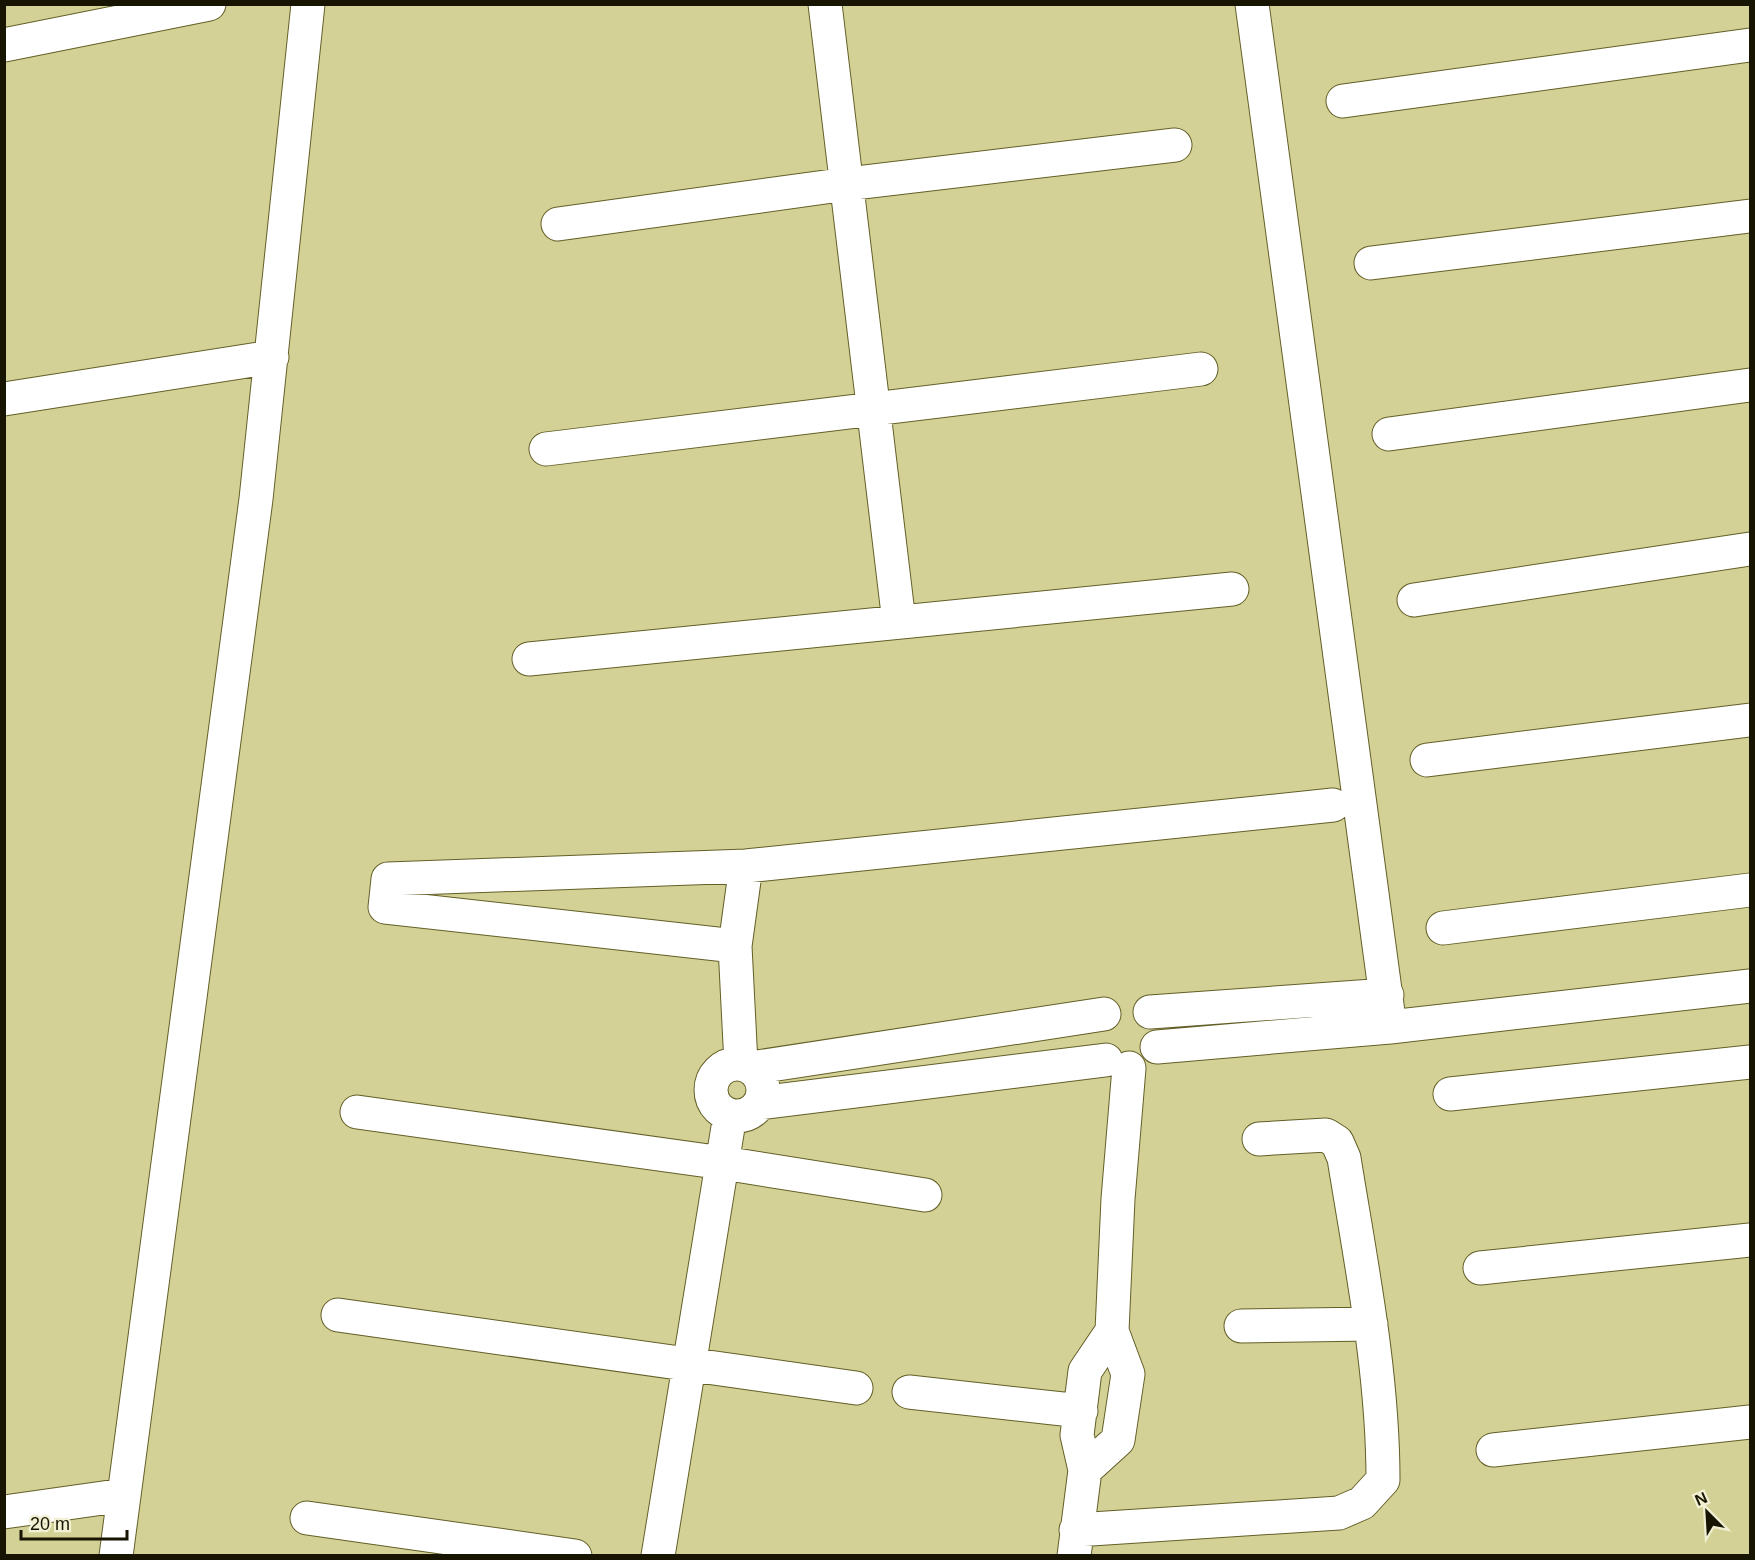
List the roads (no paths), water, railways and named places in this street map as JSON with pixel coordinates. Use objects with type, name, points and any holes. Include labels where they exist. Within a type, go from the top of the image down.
[{"type":"street","points":[[4,45],[209,4]]},
{"type":"street","points":[[116,1556],[178,1101],[272,357],[308,4]]},
{"type":"street","points":[[825,4],[899,622]]},
{"type":"street","points":[[1252,4],[1388,1011]]},
{"type":"street","points":[[1343,101],[1750,45]]},
{"type":"street","points":[[558,224],[847,184],[1175,145]]},
{"type":"street","points":[[1371,263],[1750,216]]},
{"type":"street","points":[[4,399],[272,357]]},
{"type":"street","points":[[546,449],[1201,369]]},
{"type":"street","points":[[1389,434],[1750,385]]},
{"type":"street","points":[[1414,600],[1750,549]]},
{"type":"street","points":[[529,659],[1232,588]]},
{"type":"street","points":[[1427,760],[1750,720]]},
{"type":"street","points":[[735,946],[385,907],[388,879],[746,866],[1333,805]]},
{"type":"street","points":[[746,866],[735,946],[746,1066],[762,1082],[760,1102]]},
{"type":"street","points":[[1443,928],[1750,890]]},
{"type":"street","points":[[1149,1012],[1388,1011],[1750,986]]},
{"type":"street","points":[[1104,1014],[746,1066],[724,1067],[713,1080],[711,1089],[716,1105],[730,1115],[747,1113],[760,1102],[1117,1064],[1141,1065],[1151,1058],[1160,1035],[1157,1023],[1149,1012],[1139,1006],[1127,1004],[1114,1007],[1104,1014],[1098,1025],[1095,1037],[1098,1049],[1117,1064]]},
{"type":"street","points":[[1157,1047],[1388,1011]]},
{"type":"street","points":[[1450,1094],[1750,1062]]},
{"type":"street","points":[[1085,1470],[1118,1440],[1128,1374],[1112,1331],[1117,1064]]},
{"type":"street","points":[[357,1112],[723,1163],[925,1195]]},
{"type":"street","points":[[658,1556],[687,1363],[730,1115]]},
{"type":"street","points":[[1112,1331],[1085,1371],[1077,1435],[1085,1470],[1075,1543],[1339,1513],[1362,1503],[1383,1480],[1383,1427],[1371,1324],[1344,1158],[1337,1142],[1326,1135],[1259,1139]]},
{"type":"street","points":[[1480,1268],[1750,1240]]},
{"type":"street","points":[[338,1315],[856,1388]]},
{"type":"street","points":[[1241,1326],[1371,1324]]},
{"type":"street","points":[[909,1392],[1081,1411]]},
{"type":"street","points":[[1493,1450],[1750,1422]]},
{"type":"street","points":[[4,1512],[124,1495]]},
{"type":"street","points":[[307,1518],[575,1556]]}]
